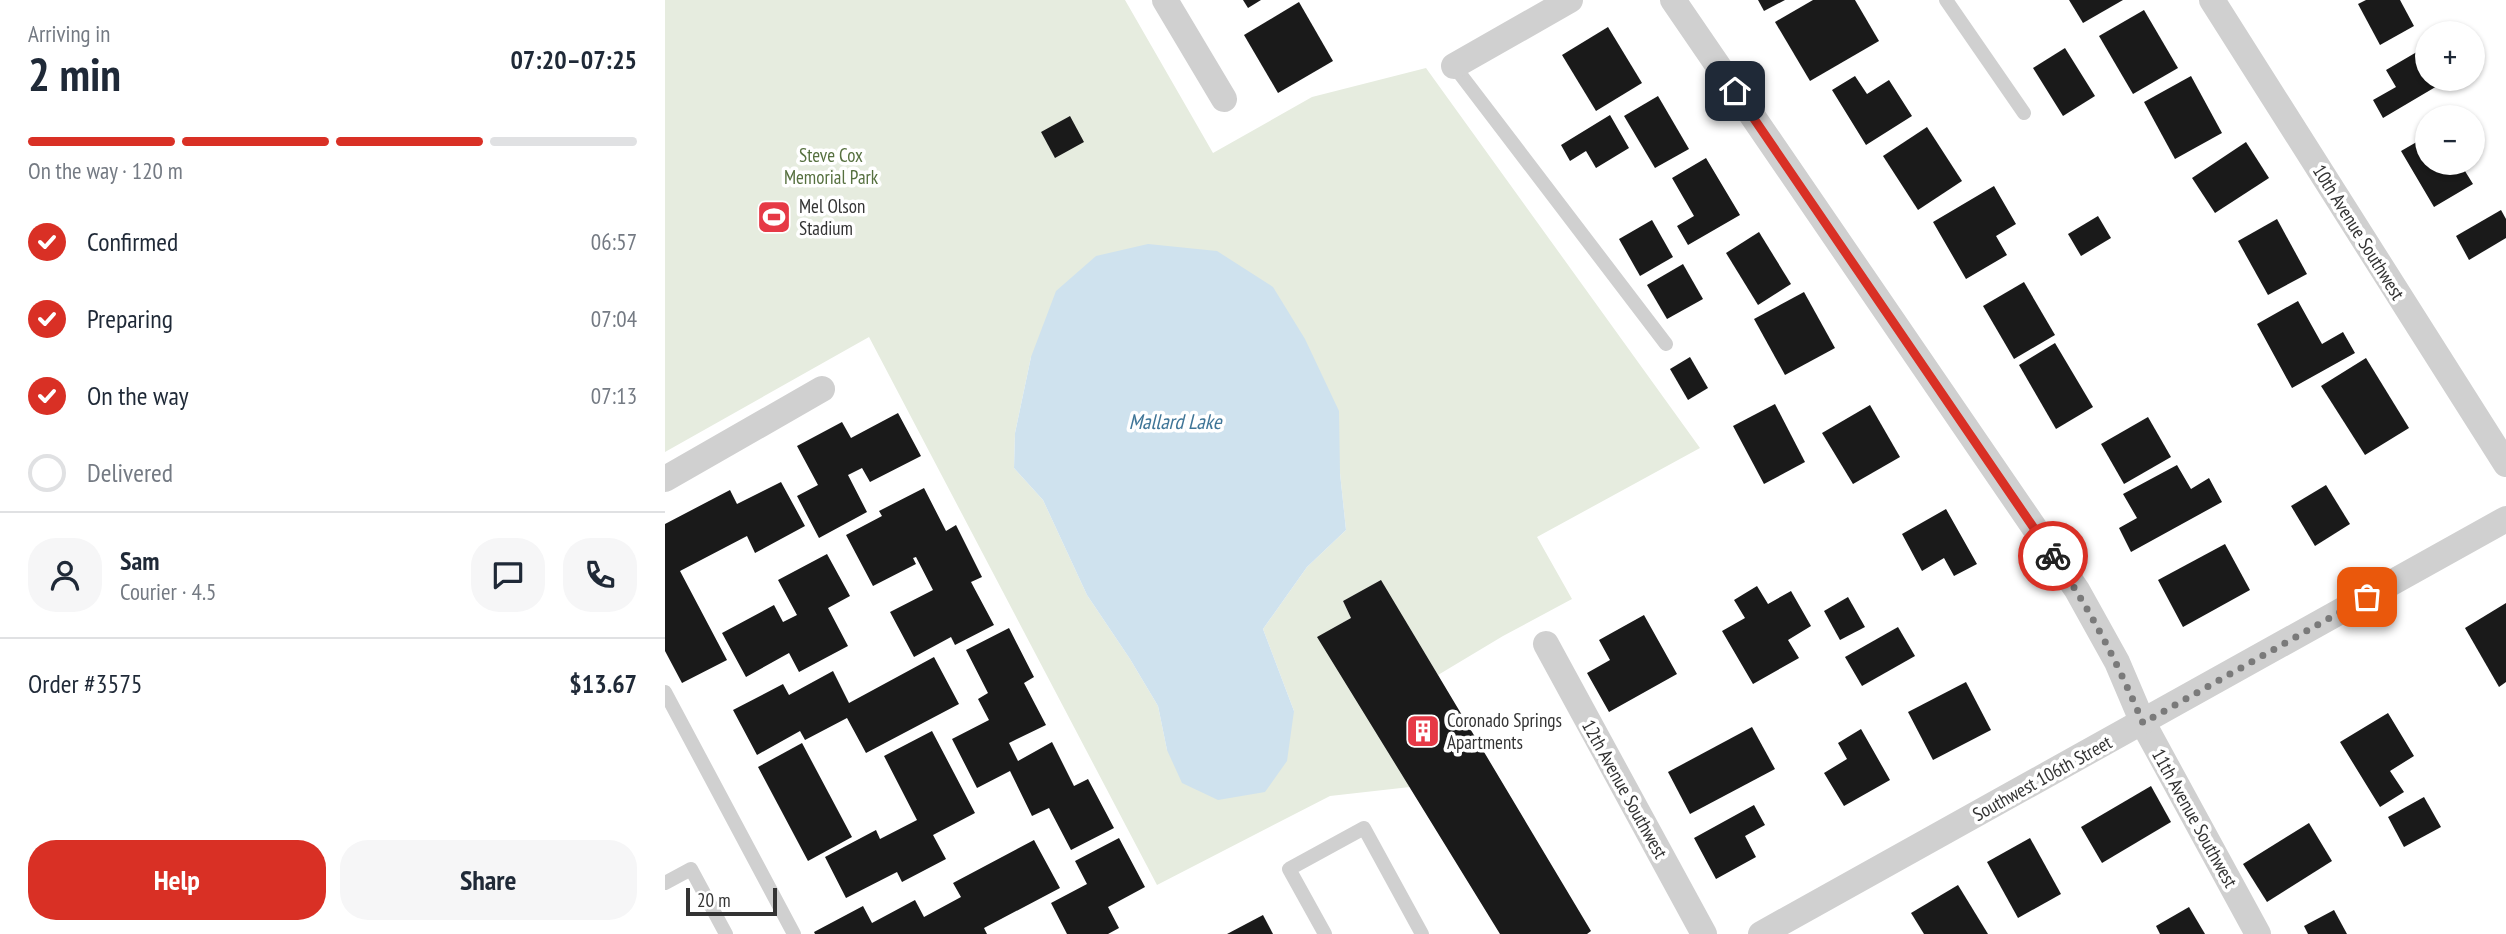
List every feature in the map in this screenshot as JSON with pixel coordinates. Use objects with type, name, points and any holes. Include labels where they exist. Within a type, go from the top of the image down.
[{"type":"street","points":[[1165,0],[1224,99]]},
{"type":"street","points":[[1454,66],[1570,0]]},
{"type":"street","name":"11th Avenue Southwest","points":[[1672,0],[2077,590],[2117,662],[2143,723],[2258,934]]},
{"type":"street","name":"10th Avenue Southwest","points":[[2211,0],[2506,464]]},
{"type":"street","points":[[665,479],[822,389]]},
{"type":"street","name":"Southwest 106th Street","points":[[1761,934],[2506,519]]},
{"type":"street","name":"12th Avenue Southwest","points":[[1546,644],[1704,934]]},
{"type":"lane","points":[[1946,0],[2024,113]]},
{"type":"lane","points":[[1454,66],[1666,344]]},
{"type":"lane","points":[[665,692],[794,934]]},
{"type":"lane","points":[[1325,934],[1289,869],[1364,828],[1422,934]]},
{"type":"lane","points":[[665,883],[691,869],[726,934]]},
{"type":"green space","name":"Steve Cox Memorial Park","points":[[665,0],[1125,0],[1213,153],[1312,97],[1426,68],[1700,448],[1537,537],[1572,599],[1438,675],[1381,581],[1343,601],[1351,618],[1318,637],[1410,787],[1330,796],[1157,885],[869,337],[665,452]],"holes":[[[1031,357],[1340,473],[1346,530],[1307,567],[1263,629],[1294,711],[1167,750],[1158,706],[1087,595],[1043,500],[1014,468],[1015,433]]]},
{"type":"water","name":"Mallard Lake","points":[[1148,244],[1217,251],[1273,287],[1305,339],[1339,411],[1340,473],[1346,530],[1307,567],[1263,629],[1294,711],[1287,761],[1265,792],[1218,800],[1182,783],[1167,750],[1158,706],[1087,595],[1043,500],[1014,468],[1015,433],[1031,357],[1056,291],[1096,256]]},
{"type":"building","points":[[1243,0],[1261,0],[1248,8]]},
{"type":"building","points":[[1758,0],[1785,0],[1764,11]]},
{"type":"building","points":[[1813,0],[1855,0],[1879,41],[1810,81],[1775,22]]},
{"type":"building","points":[[2069,0],[2123,0],[2083,23]]},
{"type":"building","points":[[2366,0],[2400,0],[2414,26],[2380,45],[2358,4]]},
{"type":"building","points":[[1299,2],[1333,61],[1278,93],[1244,35]]},
{"type":"building","points":[[2144,10],[2178,68],[2133,94],[2099,36]]},
{"type":"building","points":[[1608,27],[1642,83],[1596,111],[1562,55]]},
{"type":"building","points":[[2065,48],[2095,96],[2063,116],[2033,68]]},
{"type":"building","points":[[2415,53],[2415,91],[2429,91],[2383,118],[2373,100],[2396,87],[2386,70]]},
{"type":"building","points":[[1855,76],[1867,94],[1889,80],[1912,116],[1866,145],[1832,90]]},
{"type":"building","points":[[2191,76],[2222,133],[2175,159],[2144,102]]},
{"type":"building","points":[[1658,96],[1689,149],[1655,168],[1624,116]]},
{"type":"building","points":[[1610,115],[1629,148],[1596,168],[1586,151],[1570,161],[1561,145]]},
{"type":"building","points":[[1070,116],[1084,142],[1055,158],[1041,132]]},
{"type":"building","points":[[1927,127],[1962,181],[1918,210],[1883,156]]},
{"type":"building","points":[[2246,142],[2269,178],[2215,213],[2192,178]]},
{"type":"building","points":[[2415,143],[2415,175],[2401,151]]},
{"type":"building","points":[[1706,158],[1740,215],[1688,245],[1677,226],[1694,216],[1672,178]]},
{"type":"building","points":[[2415,175],[2467,175],[2473,184],[2434,207]]},
{"type":"building","points":[[1994,186],[2016,224],[1996,236],[2007,255],[1966,279],[1933,222]]},
{"type":"building","points":[[2501,210],[2506,219],[2506,238],[2469,260],[2456,236]]},
{"type":"building","points":[[2098,216],[2111,238],[2081,256],[2068,234]]},
{"type":"building","points":[[2277,219],[2307,274],[2268,295],[2238,241]]},
{"type":"building","points":[[1652,220],[1673,257],[1640,276],[1619,239]]},
{"type":"building","points":[[1759,232],[1791,284],[1758,305],[1726,253]]},
{"type":"building","points":[[1683,264],[1703,299],[1667,319],[1647,285]]},
{"type":"building","points":[[2024,282],[2055,335],[2014,359],[1983,306]]},
{"type":"building","points":[[1804,292],[1835,348],[1785,375],[1754,319]]},
{"type":"building","points":[[2298,301],[2322,344],[2343,332],[2355,353],[2292,388],[2257,324]]},
{"type":"building","points":[[2055,343],[2093,407],[2056,429],[2019,365]]},
{"type":"building","points":[[1690,357],[1708,388],[1688,400],[1670,369]]},
{"type":"building","points":[[2366,358],[2409,428],[2365,455],[2321,386]]},
{"type":"building","points":[[1775,404],[1805,462],[1764,484],[1733,426]]},
{"type":"building","points":[[1870,405],[1900,457],[1853,484],[1822,433]]},
{"type":"building","points":[[898,413],[921,456],[870,482],[862,468],[848,475],[867,512],[819,538],[797,496],[818,485],[797,446],[842,422],[851,438]]},
{"type":"building","points":[[2148,417],[2171,457],[2124,484],[2101,444]]},
{"type":"building","points":[[2177,465],[2191,489],[2209,478],[2222,502],[2131,552],[2119,528],[2137,518],[2123,494]]},
{"type":"building","points":[[781,482],[805,526],[755,553],[747,536],[680,571],[727,660],[682,683],[665,651],[665,524],[730,490],[737,504]]},
{"type":"building","points":[[2326,485],[2350,524],[2315,546],[2291,506]]},
{"type":"building","points":[[924,488],[946,531],[956,525],[982,577],[971,582],[994,625],[955,645],[951,637],[914,657],[890,612],[933,590],[916,557],[913,558],[916,564],[873,586],[846,535],[882,516],[879,511]]},
{"type":"building","points":[[1946,509],[1977,564],[1954,576],[1944,558],[1922,571],[1902,534]]},
{"type":"building","points":[[2225,544],[2250,590],[2183,627],[2158,580]]},
{"type":"building","points":[[827,554],[850,596],[828,608],[848,646],[799,672],[789,653],[746,677],[722,633],[774,605],[783,622],[797,615],[778,580]]},
{"type":"building","name":"Coronado Springs Apartments","points":[[1381,580],[1591,931],[1587,934],[1500,934],[1317,637],[1351,618],[1343,601]]},
{"type":"building","points":[[1757,586],[1768,604],[1791,591],[1811,626],[1788,640],[1799,658],[1753,684],[1722,631],[1745,618],[1734,600]]},
{"type":"building","points":[[1848,597],[1865,627],[1840,640],[1824,611]]},
{"type":"building","points":[[2506,603],[2506,682],[2499,687],[2465,628]]},
{"type":"building","points":[[1644,615],[1677,674],[1609,712],[1587,673],[1610,660],[1599,640]]},
{"type":"building","points":[[1898,627],[1915,656],[1862,686],[1845,657]]},
{"type":"building","points":[[1009,628],[1034,677],[1024,683],[1046,725],[1009,743],[1018,761],[1052,742],[1074,786],[1088,779],[1114,828],[1071,850],[1049,808],[1032,816],[1010,771],[977,788],[952,739],[989,720],[978,699],[988,693],[966,650]]},
{"type":"building","points":[[934,657],[959,704],[866,753],[847,718],[805,740],[800,731],[757,755],[733,710],[783,684],[789,695],[833,671],[849,703]]},
{"type":"building","points":[[1966,682],[1991,730],[1933,760],[1908,712]]},
{"type":"building","points":[[2388,713],[2414,756],[2390,771],[2404,792],[2380,807],[2340,742]]},
{"type":"building","points":[[1752,727],[1775,769],[1690,814],[1668,772]]},
{"type":"building","points":[[1861,729],[1890,780],[1844,806],[1824,773],[1847,759],[1838,743]]},
{"type":"building","points":[[932,731],[975,813],[933,835],[946,859],[902,882],[897,872],[846,898],[825,857],[876,830],[880,839],[917,820],[884,756]]},
{"type":"building","points":[[802,743],[852,837],[808,861],[758,767]]},
{"type":"building","points":[[2151,786],[2171,822],[2102,863],[2081,827]]},
{"type":"building","points":[[2424,797],[2441,827],[2404,847],[2388,817]]},
{"type":"building","points":[[1754,805],[1765,825],[1745,836],[1756,857],[1716,879],[1694,838]]},
{"type":"building","points":[[2309,823],[2332,861],[2267,902],[2243,864]]},
{"type":"building","points":[[1119,838],[1145,887],[1108,907],[1119,928],[1108,934],[1067,934],[1051,903],[1087,884],[1075,861]]},
{"type":"building","points":[[2030,838],[2061,894],[2018,918],[1987,862]]},
{"type":"building","points":[[1034,840],[1060,888],[984,928],[987,934],[814,932],[863,906],[872,923],[915,900],[924,917],[961,897],[953,883]]},
{"type":"building","points":[[1958,885],[1988,934],[1924,934],[1911,913]]},
{"type":"building","points":[[2189,907],[2205,934],[2160,934],[2156,926]]},
{"type":"building","points":[[2334,910],[2347,934],[2308,934],[2304,926]]},
{"type":"building","points":[[1263,915],[1273,934],[1227,934]]},
{"type":"way so far","points":[[2053,556],[2077,590],[2117,662],[2143,723],[2367,597]]},
{"type":"place","name":"Mel Olson Stadium","points":[[774,217]]},
{"type":"place","name":"Coronado Springs Apartments","points":[[1423,731]]},
{"type":"route","points":[[1735,91],[2053,556]]}]
